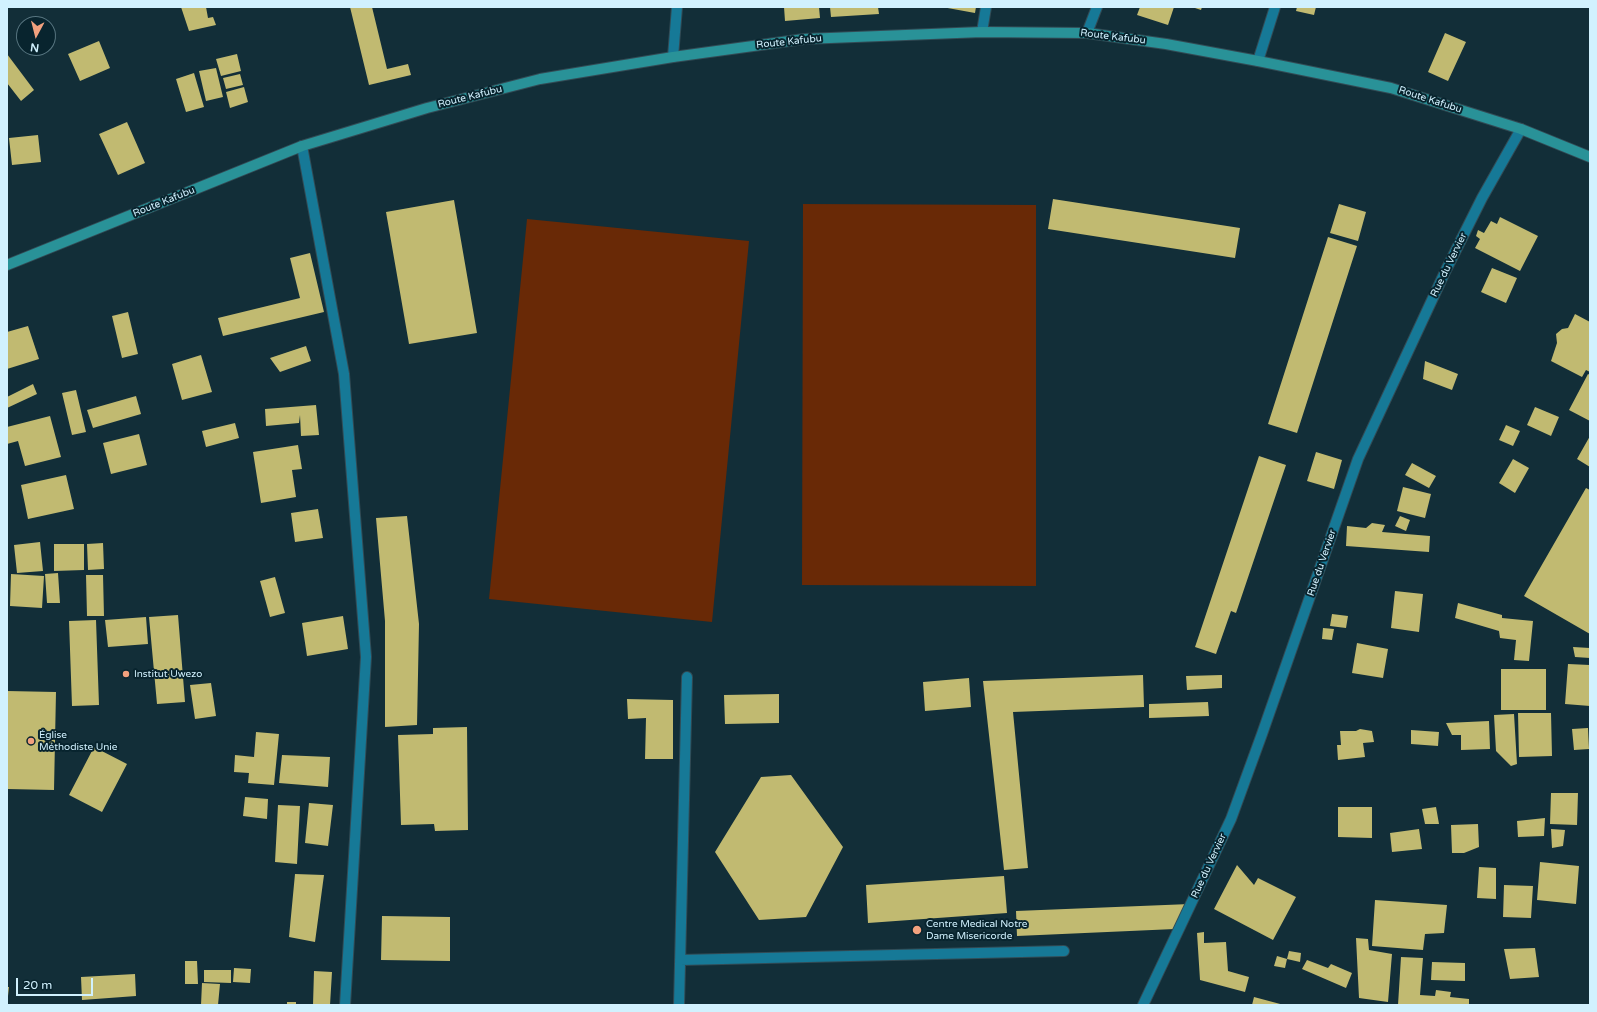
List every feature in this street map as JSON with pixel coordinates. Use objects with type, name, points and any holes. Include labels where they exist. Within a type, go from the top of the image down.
[{"type":"main road","name":"Route Kafubu","points":[[7,266],[302,146],[427,108],[540,79],[673,57],[804,39],[982,32],[1086,32],[1166,44],[1391,88],[1520,129],[1590,157]]},
{"type":"street","points":[[673,57],[677,7]]},
{"type":"street","points":[[982,32],[986,7]]},
{"type":"street","points":[[1086,32],[1097,7]]},
{"type":"street","points":[[1258,61],[1275,7]]},
{"type":"street","name":"Rue du Vervier","points":[[1143,1005],[1231,819],[1358,459],[1445,272],[1482,198],[1520,129]]},
{"type":"street","points":[[302,146],[344,374],[366,657],[345,1005]]},
{"type":"street","points":[[679,1005],[687,677]]},
{"type":"street","points":[[680,960],[1064,951]]},
{"type":"shaded area","points":[[803,204],[1036,205],[1036,586],[802,585]]},
{"type":"shaded area","points":[[527,219],[749,241],[712,622],[489,599]]},
{"type":"building","points":[[181,7],[206,7],[208,18],[213,17],[216,25],[189,31]]},
{"type":"building","points":[[350,7],[372,7],[387,69],[408,64],[411,75],[369,85]]},
{"type":"building","points":[[784,7],[819,7],[820,18],[785,21]]},
{"type":"building","points":[[830,7],[878,7],[879,14],[831,17]]},
{"type":"building","points":[[942,7],[976,7],[975,13]]},
{"type":"building","points":[[1140,7],[1174,7],[1168,25],[1137,15]]},
{"type":"building","points":[[1192,7],[1202,7],[1201,10]]},
{"type":"building","points":[[1297,7],[1316,7],[1314,15],[1296,11]]},
{"type":"building","points":[[1445,33],[1466,42],[1448,81],[1428,72]]},
{"type":"building","points":[[99,41],[110,68],[80,81],[68,54]]},
{"type":"building","points":[[7,54],[34,90],[21,101],[7,83]]},
{"type":"building","points":[[237,54],[241,71],[221,76],[216,59]]},
{"type":"building","points":[[216,68],[223,97],[206,101],[199,71]]},
{"type":"building","points":[[194,73],[204,107],[186,112],[176,79]]},
{"type":"building","points":[[240,74],[243,85],[226,89],[223,78]]},
{"type":"building","points":[[244,87],[248,102],[230,108],[226,92]]},
{"type":"building","points":[[127,122],[145,163],[118,175],[99,134]]},
{"type":"building","points":[[38,135],[41,162],[12,165],[9,138]]},
{"type":"building","points":[[1053,199],[1240,228],[1235,258],[1048,229]]},
{"type":"building","points":[[454,200],[477,333],[409,344],[386,212]]},
{"type":"building","points":[[1339,204],[1366,212],[1358,241],[1330,233]]},
{"type":"building","points":[[1500,217],[1538,236],[1520,271],[1475,248],[1480,239],[1476,236],[1478,230],[1484,233],[1491,221],[1497,224]]},
{"type":"building","points":[[1328,237],[1357,246],[1297,433],[1268,424]]},
{"type":"building","points":[[310,253],[324,312],[223,336],[218,318],[300,298],[290,258]]},
{"type":"building","points":[[1492,268],[1517,278],[1506,303],[1481,292]]},
{"type":"building","points":[[128,312],[138,354],[122,358],[112,316]]},
{"type":"building","points":[[1575,314],[1590,322],[1590,372],[1586,370],[1582,377],[1551,361],[1557,343],[1556,334],[1562,329],[1568,328]]},
{"type":"building","points":[[28,326],[39,359],[7,369],[7,332]]},
{"type":"building","points":[[306,346],[311,361],[280,372],[270,358]]},
{"type":"building","points":[[201,355],[212,392],[182,400],[172,364]]},
{"type":"building","points":[[1425,361],[1458,374],[1452,390],[1423,379]]},
{"type":"building","points":[[1588,374],[1590,375],[1590,421],[1569,410]]},
{"type":"building","points":[[33,384],[37,394],[7,408],[7,397]]},
{"type":"building","points":[[76,390],[86,432],[72,435],[62,393]]},
{"type":"building","points":[[136,396],[141,414],[93,428],[87,410]]},
{"type":"building","points":[[316,405],[319,435],[301,436],[300,415],[299,423],[266,426],[265,409]]},
{"type":"building","points":[[1535,407],[1559,417],[1551,436],[1527,425]]},
{"type":"building","points":[[50,416],[61,457],[25,466],[18,441],[7,444],[7,427]]},
{"type":"building","points":[[235,423],[239,438],[206,447],[202,431]]},
{"type":"building","points":[[1506,425],[1520,431],[1513,446],[1499,440]]},
{"type":"building","points":[[139,434],[147,465],[111,474],[103,443]]},
{"type":"building","points":[[1590,436],[1590,467],[1577,459]]},
{"type":"building","points":[[298,445],[302,469],[292,470],[296,497],[261,503],[253,452]]},
{"type":"building","points":[[1316,452],[1342,460],[1334,489],[1307,481]]},
{"type":"building","points":[[1259,456],[1286,465],[1236,613],[1231,611],[1216,654],[1195,647]]},
{"type":"building","points":[[1513,459],[1529,468],[1515,493],[1499,483]]},
{"type":"building","points":[[1412,463],[1436,476],[1429,488],[1405,475]]},
{"type":"building","points":[[66,475],[74,509],[28,519],[21,485]]},
{"type":"building","points":[[1403,487],[1431,494],[1425,518],[1397,511]]},
{"type":"building","points":[[1586,488],[1590,490],[1590,634],[1524,596]]},
{"type":"building","points":[[318,509],[323,538],[295,542],[291,513]]},
{"type":"building","points":[[407,516],[419,624],[417,725],[385,727],[385,621],[376,518]]},
{"type":"building","points":[[1400,516],[1410,520],[1406,531],[1395,526]]},
{"type":"building","points":[[1372,523],[1385,525],[1382,532],[1430,536],[1429,552],[1346,546],[1347,526],[1366,528]]},
{"type":"building","points":[[40,542],[43,571],[17,573],[14,545]]},
{"type":"building","points":[[103,543],[104,569],[88,570],[87,544]]},
{"type":"building","points":[[54,544],[84,544],[84,570],[54,571]]},
{"type":"building","points":[[58,573],[60,603],[47,603],[45,574]]},
{"type":"building","points":[[11,574],[44,576],[42,608],[10,606]]},
{"type":"building","points":[[86,575],[103,575],[104,616],[87,616]]},
{"type":"building","points":[[275,577],[285,613],[270,617],[260,581]]},
{"type":"building","points":[[1395,591],[1423,594],[1419,632],[1391,628]]},
{"type":"building","points":[[1458,603],[1502,615],[1502,618],[1533,621],[1529,661],[1514,660],[1516,640],[1500,638],[1499,631],[1455,618]]},
{"type":"building","points":[[1332,614],[1348,616],[1346,628],[1330,626]]},
{"type":"building","points":[[178,615],[185,702],[157,704],[149,617]]},
{"type":"building","points":[[343,616],[348,649],[307,656],[302,623]]},
{"type":"building","points":[[146,617],[148,644],[108,647],[105,620]]},
{"type":"building","points":[[96,620],[99,705],[72,706],[69,621]]},
{"type":"building","points":[[1323,628],[1334,629],[1332,640],[1322,639]]},
{"type":"building","points":[[1357,643],[1388,649],[1383,678],[1352,673]]},
{"type":"building","points":[[1573,647],[1590,648],[1590,658],[1575,657]]},
{"type":"building","points":[[1568,664],[1590,665],[1590,706],[1565,704]]},
{"type":"building","points":[[1501,669],[1546,669],[1546,710],[1501,710]]},
{"type":"building","points":[[1143,675],[1144,707],[1013,712],[1028,868],[1004,870],[983,681]]},
{"type":"building","points":[[1222,675],[1222,688],[1187,690],[1186,676]]},
{"type":"building","points":[[969,678],[971,707],[925,711],[923,682]]},
{"type":"building","points":[[211,683],[216,716],[195,719],[190,685]]},
{"type":"building","name":"Église Méthodiste Unie","points":[[7,691],[56,692],[54,790],[7,789]]},
{"type":"building","points":[[779,694],[779,723],[725,724],[724,695]]},
{"type":"building","points":[[627,699],[673,700],[673,759],[645,759],[646,718],[628,719]]},
{"type":"building","points":[[1208,702],[1209,716],[1149,718],[1149,704]]},
{"type":"building","points":[[1518,713],[1551,713],[1552,756],[1519,757]]},
{"type":"building","points":[[1514,714],[1517,764],[1511,766],[1496,751],[1494,715]]},
{"type":"building","points":[[1489,721],[1490,749],[1461,750],[1461,735],[1452,735],[1446,723]]},
{"type":"building","points":[[467,727],[468,830],[435,831],[434,824],[401,825],[398,735],[433,734],[433,728]]},
{"type":"building","points":[[1588,728],[1589,749],[1574,750],[1572,729]]},
{"type":"building","points":[[1360,729],[1372,731],[1374,742],[1363,743],[1365,757],[1338,760],[1337,745],[1341,745],[1340,731],[1356,731]]},
{"type":"building","points":[[1411,730],[1439,732],[1438,746],[1411,744]]},
{"type":"building","points":[[256,732],[279,734],[274,785],[248,783],[249,773],[234,772],[235,755],[254,757]]},
{"type":"building","points":[[94,747],[127,764],[102,812],[69,795]]},
{"type":"building","points":[[282,755],[330,757],[328,787],[279,783]]},
{"type":"building","points":[[791,775],[843,847],[806,917],[759,920],[715,852],[761,777]]},
{"type":"building","points":[[1551,793],[1578,793],[1577,825],[1550,824]]},
{"type":"building","points":[[245,797],[268,799],[267,819],[243,816]]},
{"type":"building","points":[[309,803],[333,805],[328,846],[305,843]]},
{"type":"building","points":[[278,805],[300,806],[297,864],[275,862]]},
{"type":"building","points":[[1338,807],[1372,807],[1372,838],[1338,837]]},
{"type":"building","points":[[1436,807],[1439,824],[1425,824],[1422,809]]},
{"type":"building","points":[[1545,818],[1544,836],[1518,837],[1517,821]]},
{"type":"building","points":[[1478,824],[1479,847],[1464,853],[1452,853],[1451,825]]},
{"type":"building","points":[[1419,829],[1422,849],[1392,852],[1390,833]]},
{"type":"building","points":[[1551,829],[1565,830],[1563,846],[1552,848]]},
{"type":"building","points":[[1540,862],[1579,866],[1576,904],[1537,900]]},
{"type":"building","points":[[1237,865],[1254,885],[1258,878],[1296,897],[1273,940],[1214,909]]},
{"type":"building","points":[[1479,867],[1496,868],[1496,899],[1477,898]]},
{"type":"building","points":[[295,874],[324,875],[315,942],[289,937]]},
{"type":"building","points":[[1004,876],[1007,913],[868,923],[866,885]]},
{"type":"building","points":[[1504,885],[1533,886],[1531,918],[1503,917]]},
{"type":"building","points":[[1375,900],[1447,905],[1444,933],[1425,934],[1423,950],[1372,946]]},
{"type":"building","points":[[1190,904],[1175,929],[1017,936],[1016,911]]},
{"type":"building","points":[[382,916],[450,917],[450,961],[381,960]]},
{"type":"building","points":[[1204,932],[1204,943],[1226,942],[1228,971],[1249,977],[1245,992],[1200,980],[1197,933]]},
{"type":"building","points":[[1356,938],[1368,939],[1369,950],[1392,954],[1388,1002],[1359,998]]},
{"type":"building","points":[[1535,948],[1539,977],[1510,979],[1504,949]]},
{"type":"building","points":[[1289,951],[1301,953],[1300,962],[1287,959]]},
{"type":"building","points":[[1277,956],[1287,959],[1285,968],[1274,966]]},
{"type":"building","points":[[1401,957],[1423,958],[1420,995],[1435,996],[1436,990],[1451,992],[1450,997],[1469,999],[1469,1005],[1398,1005]]},
{"type":"building","points":[[1307,960],[1328,968],[1331,964],[1352,973],[1346,988],[1302,969]]},
{"type":"building","points":[[185,961],[197,961],[198,984],[185,984]]},
{"type":"building","points":[[1432,962],[1465,963],[1465,981],[1431,980]]},
{"type":"building","points":[[234,968],[251,969],[250,983],[233,982]]},
{"type":"building","points":[[204,970],[231,970],[231,983],[204,982]]},
{"type":"building","points":[[314,971],[332,972],[330,1005],[313,1005]]},
{"type":"building","points":[[135,974],[136,996],[82,1000],[81,977]]},
{"type":"building","points":[[202,983],[220,984],[218,1005],[201,1005]]},
{"type":"building","points":[[7,987],[9,987],[8,996],[7,996]]},
{"type":"building","points":[[1254,997],[1284,1005],[1252,1005]]},
{"type":"building","points":[[287,1002],[296,1002],[296,1005],[287,1005]]},
{"type":"place","name":"Institut Uwezo","points":[[126,674]]},
{"type":"place","name":"Église Méthodiste Unie","points":[[31,741]]},
{"type":"place","name":"Centre Medical Notre Dame Misericorde","points":[[917,930]]}]
